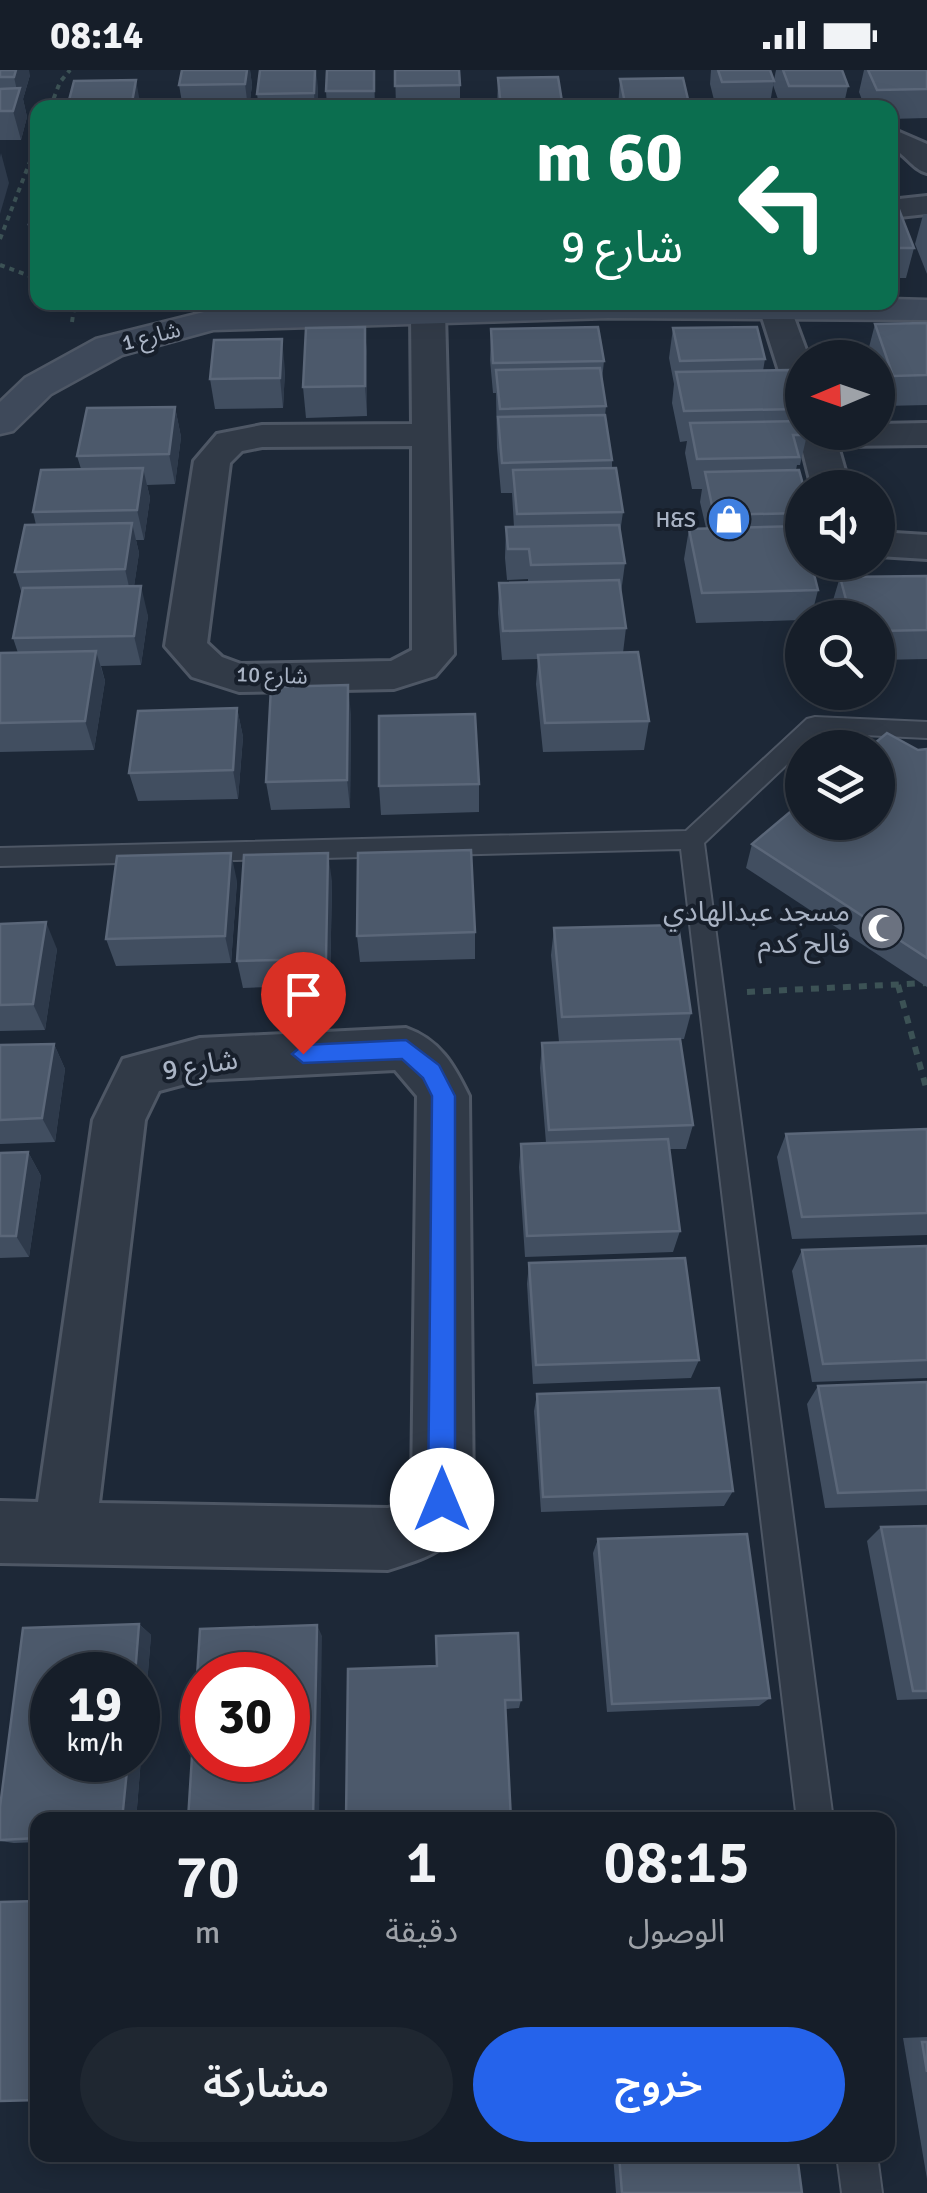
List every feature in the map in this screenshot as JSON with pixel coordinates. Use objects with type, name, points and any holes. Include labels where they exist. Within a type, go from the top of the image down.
[{"type":"street","points":[[898,139],[920,152],[927,164]]},
{"type":"street","points":[[898,208],[927,205]]},
{"type":"street","name":"شارع 1","points":[[0,423],[38,386],[109,347],[212,320],[496,310]]},
{"type":"street","name":"شارع 1","points":[[749,310],[927,310]]},
{"type":"street","points":[[777,311],[786,340]]},
{"type":"street","name":"شارع 10","points":[[427,435],[262,436],[230,442],[212,462],[186,646],[207,667],[239,678],[394,675],[420,666],[433,654],[428,313]]},
{"type":"street","points":[[895,434],[927,434]]},
{"type":"street","points":[[895,545],[927,546]]},
{"type":"street","name":"شارع 9","points":[[0,1532],[388,1539],[420,1529],[442,1500],[444,1096],[431,1072],[406,1050],[200,1059],[142,1074],[119,1120],[65,1531]]},
{"type":"lane","points":[[0,856],[692,840],[815,725],[927,730]]},
{"type":"lane","points":[[692,840],[814,1812]]},
{"type":"lane","points":[[858,2162],[862,2193]]},
{"type":"path","points":[[53,100],[70,70]]},
{"type":"path","points":[[0,239],[30,162]]},
{"type":"path","points":[[0,264],[30,276]]},
{"type":"path","points":[[711,994],[927,984]]},
{"type":"path","points":[[898,985],[927,1092]]},
{"type":"building","points":[[0,70],[16,70],[14,77],[0,77]]},
{"type":"building","points":[[182,70],[247,70],[245,84],[179,85]]},
{"type":"building","points":[[260,70],[315,70],[314,93],[257,94]]},
{"type":"building","points":[[327,70],[374,70],[374,91],[326,91]]},
{"type":"building","points":[[395,70],[459,70],[460,85],[395,86]]},
{"type":"building","points":[[718,70],[770,70],[774,81],[722,82]]},
{"type":"building","points":[[783,70],[842,70],[848,86],[789,86]]},
{"type":"building","points":[[868,70],[927,70],[927,89],[877,90]]},
{"type":"building","points":[[558,77],[562,100],[500,100],[498,78]]},
{"type":"building","points":[[683,78],[688,100],[624,100],[620,79]]},
{"type":"building","points":[[136,80],[132,100],[69,100],[74,81]]},
{"type":"building","points":[[20,88],[13,111],[0,111],[0,89]]},
{"type":"building","points":[[898,207],[914,248],[898,248]]},
{"type":"building","points":[[927,323],[927,375],[895,376],[895,340],[881,340],[875,324]]},
{"type":"building","points":[[365,327],[365,386],[303,387],[306,328]]},
{"type":"building","points":[[598,327],[604,361],[493,363],[491,329]]},
{"type":"building","points":[[757,327],[765,359],[680,361],[673,328]]},
{"type":"building","points":[[282,339],[280,378],[210,379],[214,340]]},
{"type":"building","points":[[600,368],[606,406],[500,409],[496,370]]},
{"type":"building","points":[[785,370],[785,409],[684,411],[676,372]]},
{"type":"building","points":[[175,407],[169,454],[77,456],[87,408]]},
{"type":"building","points":[[605,415],[612,460],[502,463],[498,417]]},
{"type":"building","points":[[785,421],[785,450],[797,450],[799,457],[697,459],[690,423]]},
{"type":"building","points":[[143,468],[137,510],[33,512],[41,470]]},
{"type":"building","points":[[616,468],[623,512],[517,514],[513,470]]},
{"type":"building","points":[[785,470],[785,513],[714,515],[705,472]]},
{"type":"building","points":[[132,523],[125,569],[15,572],[25,525]]},
{"type":"building","points":[[619,525],[625,563],[531,565],[529,549],[508,549],[506,527]]},
{"type":"building","points":[[785,526],[785,580],[816,580],[818,590],[702,593],[689,529]]},
{"type":"building","points":[[895,576],[927,576],[927,630],[895,631],[895,600],[846,600],[841,580],[895,580]]},
{"type":"building","points":[[619,580],[626,628],[503,631],[499,583]]},
{"type":"building","points":[[141,586],[134,636],[13,638],[23,588]]},
{"type":"building","points":[[96,651],[85,721],[0,723],[0,653]]},
{"type":"building","points":[[638,652],[649,721],[545,723],[538,655]]},
{"type":"building","points":[[348,685],[347,780],[266,782],[271,687]]},
{"type":"building","points":[[237,708],[233,770],[129,773],[138,711]]},
{"type":"building","points":[[475,714],[479,784],[379,786],[379,716]]},
{"type":"building","name":"مسجد عبدالهادي فالح كدم","points":[[895,737],[918,750],[927,749],[927,958],[752,844],[785,816],[785,840],[895,840]]},
{"type":"building","points":[[471,850],[475,932],[357,936],[358,853]]},
{"type":"building","points":[[231,853],[225,936],[106,939],[117,856]]},
{"type":"building","points":[[328,853],[326,959],[237,961],[244,855]]},
{"type":"building","points":[[46,922],[33,1004],[0,1005],[0,924]]},
{"type":"building","points":[[678,925],[691,1013],[562,1017],[554,928]]},
{"type":"building","points":[[680,1039],[693,1125],[549,1130],[542,1043]]},
{"type":"building","points":[[54,1044],[42,1118],[0,1120],[0,1045]]},
{"type":"building","points":[[927,1129],[927,1213],[802,1217],[786,1134]]},
{"type":"building","points":[[668,1139],[680,1231],[527,1236],[521,1144]]},
{"type":"building","points":[[28,1152],[16,1236],[0,1236],[0,1153]]},
{"type":"building","points":[[927,1246],[927,1360],[823,1364],[802,1250]]},
{"type":"building","points":[[685,1258],[699,1360],[536,1365],[529,1263]]},
{"type":"building","points":[[927,1382],[927,1490],[838,1493],[818,1386]]},
{"type":"building","points":[[719,1388],[733,1491],[543,1497],[537,1394]]},
{"type":"building","points":[[927,1526],[927,1691],[913,1691],[881,1527]]},
{"type":"building","points":[[747,1534],[770,1698],[612,1704],[598,1539]]},
{"type":"building","points":[[139,1624],[137,1652],[30,1652],[30,1782],[126,1782],[123,1812],[30,1812],[30,1838],[0,1840],[0,1807],[23,1628]]},
{"type":"building","points":[[317,1625],[313,1812],[189,1812],[190,1782],[310,1782],[310,1652],[199,1652],[200,1629]]},
{"type":"building","points":[[518,1633],[521,1700],[505,1700],[511,1812],[346,1812],[348,1669],[437,1666],[436,1636]]},
{"type":"building","points":[[30,1901],[30,2100],[0,2101],[0,1902]]},
{"type":"building","points":[[922,2042],[927,2042],[927,2072]]},
{"type":"building","points":[[620,2162],[798,2162],[802,2193],[622,2193]]},
{"type":"place","name":"H&S","points":[[729,519]]},
{"type":"place","name":"مسجد عبدالهادي فالح كدم","points":[[882,928]]},
{"type":"route","points":[[303,1054],[406,1050],[431,1072],[444,1096],[442,1500]]}]
